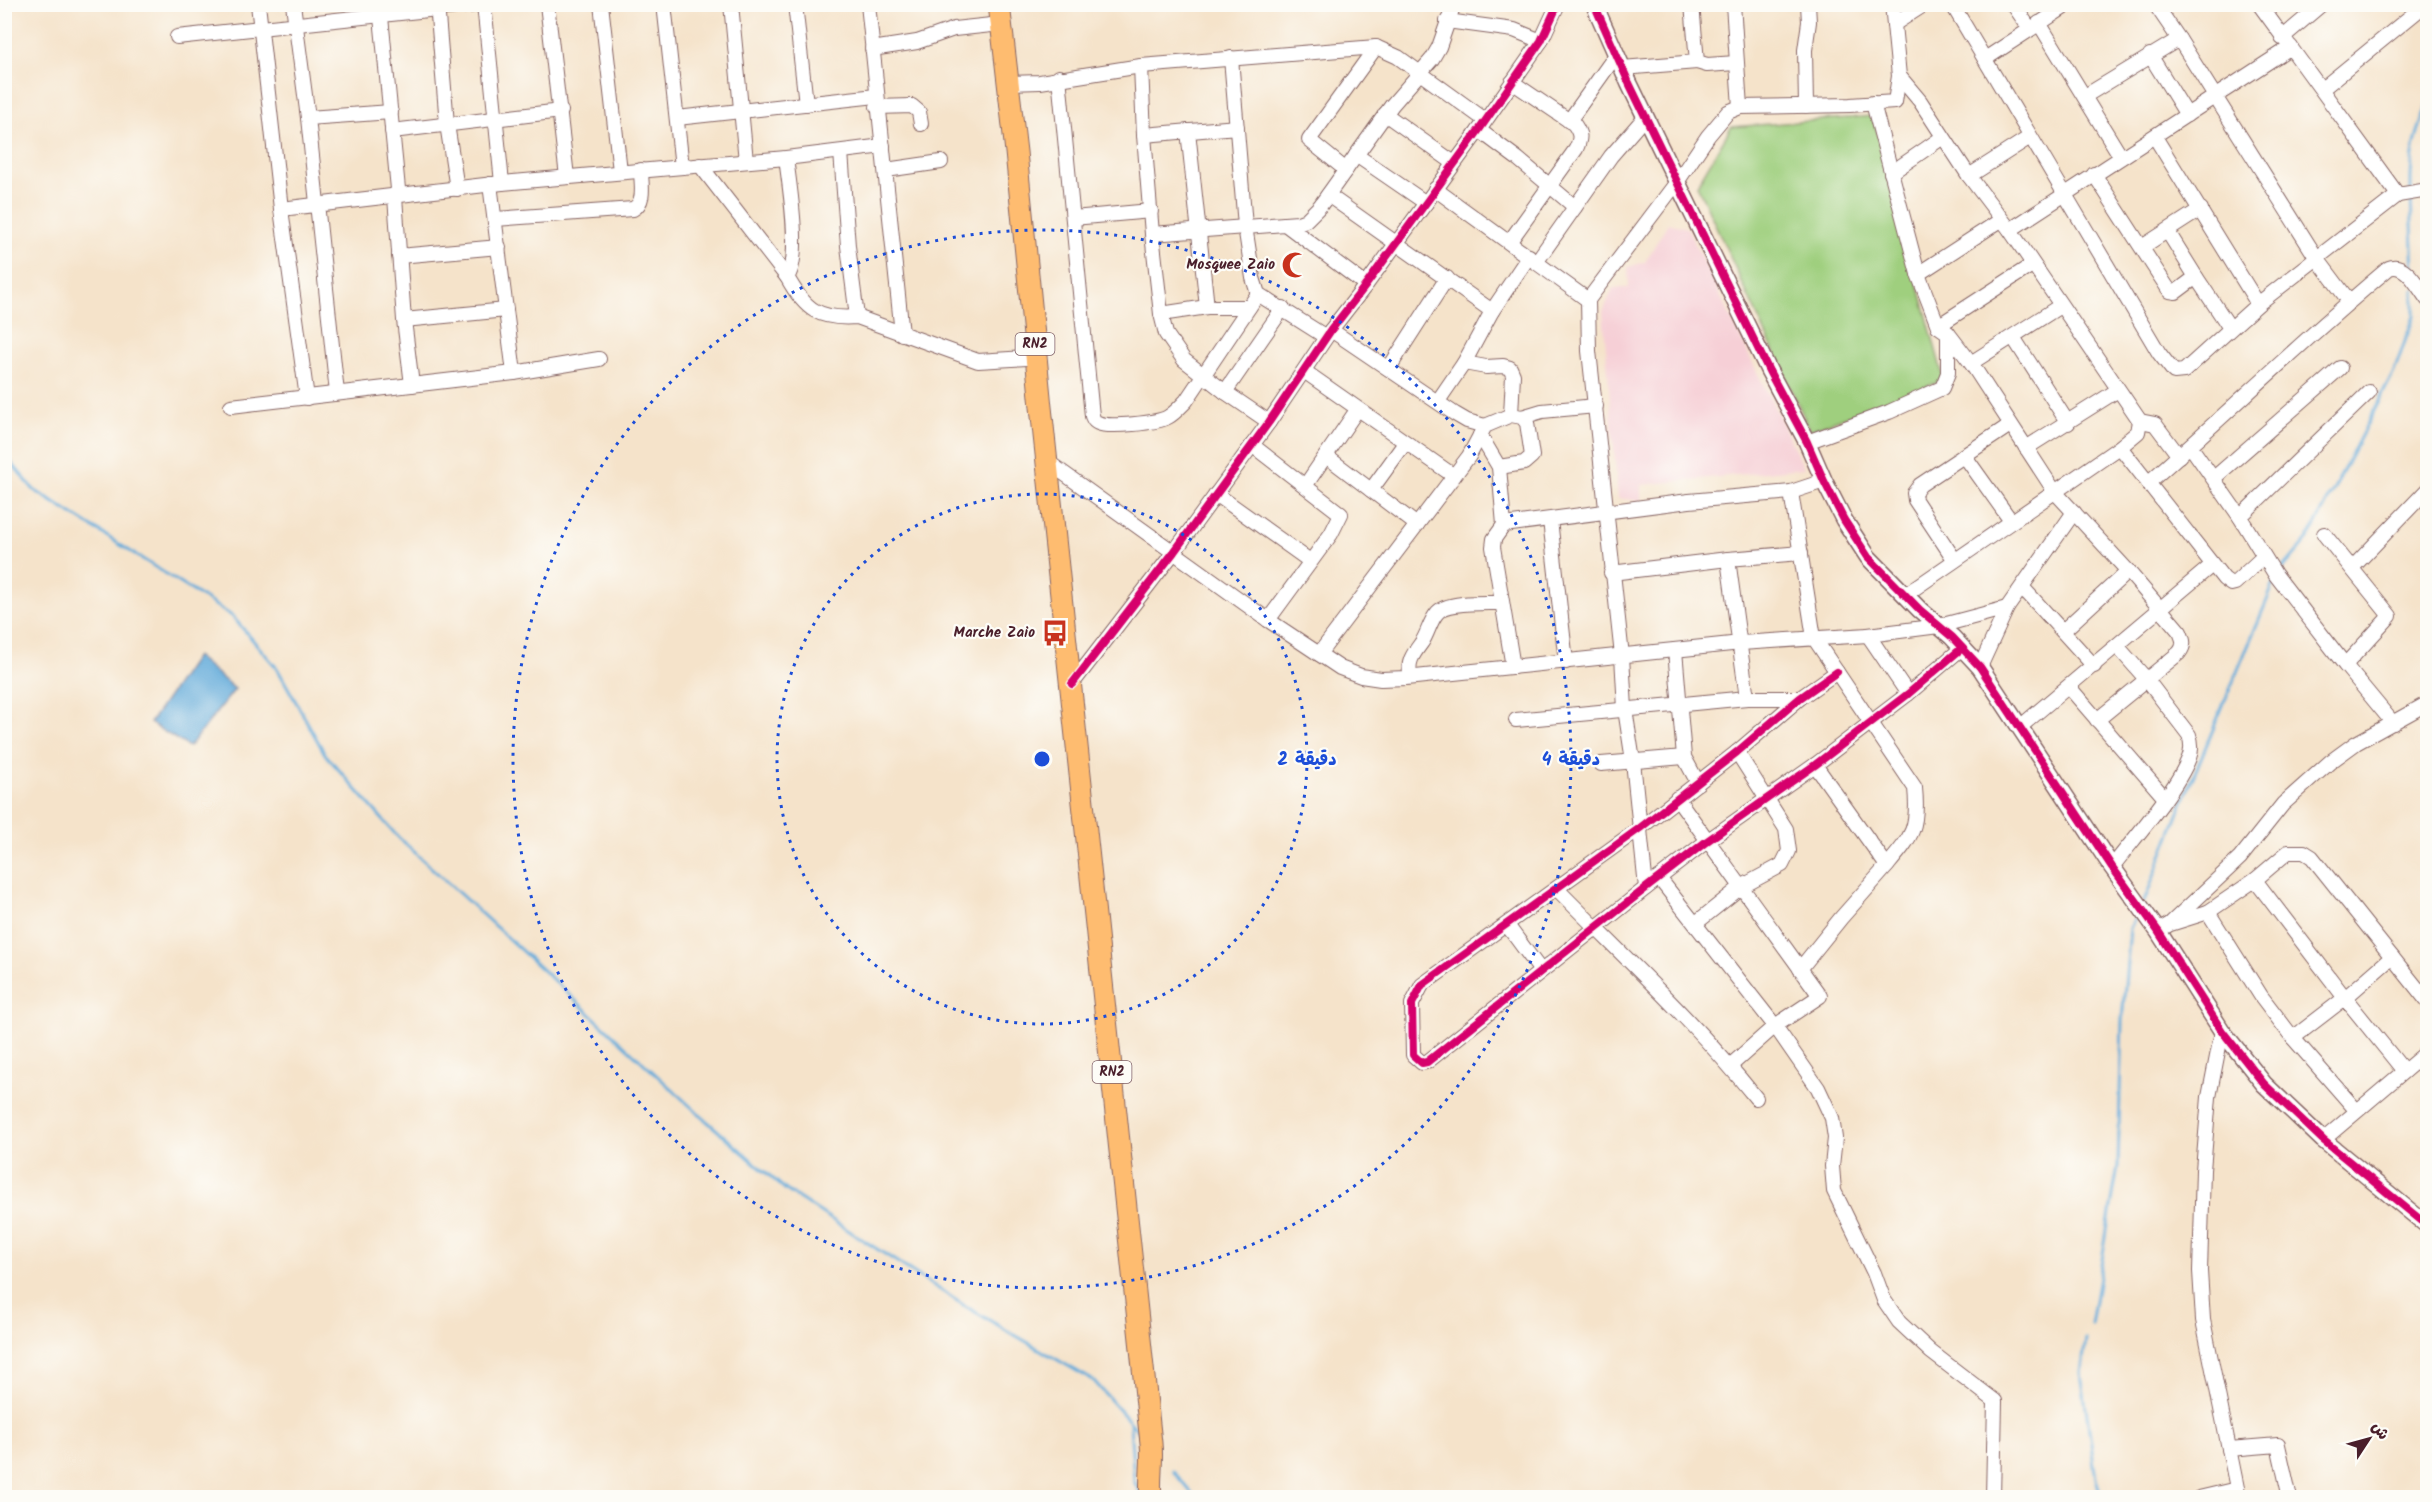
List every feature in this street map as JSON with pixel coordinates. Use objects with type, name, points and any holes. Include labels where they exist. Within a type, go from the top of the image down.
[{"type":"highway","name":"RN2","points":[[1000,14],[1153,1461],[1160,1476],[1163,1497]]},
{"type":"highway","name":"RN2","points":[[1151,1497],[1149,1478],[1153,1461]]},
{"type":"street","points":[[258,4],[281,209],[307,398]]},
{"type":"street","points":[[293,4],[308,118],[337,393]]},
{"type":"street","points":[[177,38],[295,23],[366,11],[381,17],[437,7],[484,4],[496,118],[495,219],[514,374]]},
{"type":"street","points":[[547,4],[567,177]]},
{"type":"street","points":[[601,4],[620,171]]},
{"type":"street","points":[[664,4],[682,167]]},
{"type":"street","points":[[731,4],[746,161]]},
{"type":"street","points":[[795,4],[806,104]]},
{"type":"street","points":[[868,4],[902,334]]},
{"type":"street","points":[[1152,234],[1286,224],[1306,220],[1328,195],[1385,114],[1432,59],[1439,47],[1454,4]]},
{"type":"street","points":[[1072,684],[1174,552],[1269,422],[1329,333],[1482,125],[1541,40],[1558,4]]},
{"type":"street","points":[[1594,4],[1645,117],[1769,371],[1807,442],[1844,520],[1868,557],[1980,667],[2147,917],[2164,927],[2222,1031],[2265,1084],[2324,1140],[2427,1226]]},
{"type":"street","points":[[1692,4],[1697,62]]},
{"type":"street","points":[[1733,4],[1740,107]]},
{"type":"street","points":[[1806,106],[1805,50],[1809,22],[1808,4]]},
{"type":"street","points":[[1892,4],[1899,76],[1895,102]]},
{"type":"street","points":[[1894,24],[1925,4]]},
{"type":"street","points":[[1953,4],[2159,352],[2174,372],[2184,371],[2230,328],[2316,257],[2412,193],[2322,89],[2259,4]]},
{"type":"street","points":[[2013,4],[2034,26],[2085,96],[2121,157]]},
{"type":"street","points":[[1985,58],[2069,4]]},
{"type":"street","points":[[2155,4],[2216,96],[2316,257],[2349,301]]},
{"type":"street","points":[[1918,274],[2064,193],[2155,137],[2216,96],[2287,42],[2322,4]]},
{"type":"street","points":[[2322,89],[2426,4]]},
{"type":"street","points":[[437,7],[447,124],[457,189]]},
{"type":"street","points":[[872,49],[917,42],[1000,14]]},
{"type":"street","points":[[381,17],[398,189],[395,197],[404,320],[412,385]]},
{"type":"street","points":[[1447,21],[1514,30],[1541,40]]},
{"type":"street","points":[[2085,96],[2179,39]]},
{"type":"street","points":[[1008,83],[1040,82],[1059,77],[1141,66],[1376,46],[1398,57],[1419,72],[1575,207]]},
{"type":"street","points":[[1346,170],[1309,140],[1376,46]]},
{"type":"street","points":[[2150,55],[2187,115]]},
{"type":"street","points":[[1231,58],[1245,226],[1252,278],[1258,294],[1389,368],[1483,431],[1499,467],[1504,525],[1494,539],[1493,547],[1513,667]]},
{"type":"street","points":[[1569,121],[1619,62],[1697,62],[1707,65],[1736,63]]},
{"type":"street","points":[[1141,66],[1152,234],[1161,314],[1166,334],[1184,360],[1269,422]]},
{"type":"street","points":[[1899,76],[1920,101],[1969,176],[2006,225],[2140,421],[2156,424],[2214,478],[2278,578],[2345,666],[2393,723]]},
{"type":"street","points":[[1059,77],[1092,416],[1095,421],[1102,424],[1123,424],[1167,418],[1185,401],[1258,294]]},
{"type":"street","points":[[1510,241],[1551,186],[1581,139],[1579,131],[1569,121],[1512,82]]},
{"type":"street","points":[[677,118],[806,104],[877,101],[912,106],[919,112],[921,124]]},
{"type":"street","points":[[1646,888],[1633,761],[1625,709],[1622,656],[1611,573],[1607,513],[1589,351],[1588,300],[1728,112],[1740,107],[1920,101]]},
{"type":"street","points":[[1873,103],[1918,274],[1943,330],[1971,363],[2055,492],[2128,571],[2180,632],[2184,640],[2183,647],[2147,680],[2097,720]]},
{"type":"street","points":[[392,131],[561,111]]},
{"type":"street","points":[[308,118],[391,112]]},
{"type":"street","points":[[1385,114],[1454,163]]},
{"type":"street","points":[[1438,401],[1464,363],[1492,311],[1575,207],[1622,143],[1645,117]]},
{"type":"street","points":[[1144,135],[1237,127]]},
{"type":"street","points":[[1188,131],[1207,308]]},
{"type":"street","points":[[1891,173],[1943,137]]},
{"type":"street","points":[[1969,176],[2030,137]]},
{"type":"street","points":[[2155,137],[2258,304]]},
{"type":"street","points":[[281,209],[620,171],[786,158],[883,146]]},
{"type":"street","points":[[841,152],[857,317]]},
{"type":"street","points":[[1356,155],[1426,203]]},
{"type":"street","points":[[786,158],[793,226],[793,263],[787,277]]},
{"type":"street","points":[[885,170],[941,162]]},
{"type":"street","points":[[700,165],[787,277],[797,295],[807,307],[819,314],[836,319],[857,317],[978,361],[1027,358],[1036,353]]},
{"type":"street","points":[[495,219],[633,209],[640,205],[642,200],[641,170]]},
{"type":"street","points":[[2094,174],[2170,291],[2176,292],[2196,277]]},
{"type":"street","points":[[1436,189],[1588,300]]},
{"type":"street","points":[[1328,195],[1492,311]]},
{"type":"street","points":[[2142,247],[2201,209]]},
{"type":"street","points":[[1073,218],[1151,211]]},
{"type":"street","points":[[1286,224],[1366,285]]},
{"type":"street","points":[[2168,232],[2230,328]]},
{"type":"street","points":[[399,256],[499,247]]},
{"type":"street","points":[[1943,330],[2032,265]]},
{"type":"street","points":[[2148,483],[2349,301],[2394,266],[2404,269],[2427,300]]},
{"type":"street","points":[[1389,368],[1447,278]]},
{"type":"street","points":[[1971,363],[2060,306]]},
{"type":"street","points":[[1161,314],[1207,308],[1249,308]]},
{"type":"street","points":[[1225,392],[1283,308]]},
{"type":"street","points":[[404,320],[506,310]]},
{"type":"street","points":[[1807,442],[1889,412],[1942,388],[1948,373],[1943,330]]},
{"type":"street","points":[[2013,337],[2068,423]]},
{"type":"street","points":[[231,406],[514,374],[599,359]]},
{"type":"street","points":[[1464,363],[1510,368],[1513,375],[1516,416]]},
{"type":"street","points":[[2214,478],[2340,368]]},
{"type":"street","points":[[1304,371],[1454,476]]},
{"type":"street","points":[[2026,448],[2118,390]]},
{"type":"street","points":[[2240,517],[2368,392]]},
{"type":"street","points":[[1319,654],[1454,476],[1483,431],[1516,416],[1596,406]]},
{"type":"street","points":[[1305,486],[1357,410]]},
{"type":"street","points":[[1499,467],[1524,463],[1532,456],[1527,423],[1516,416]]},
{"type":"street","points":[[1905,595],[2121,447],[2138,432],[2140,421]]},
{"type":"street","points":[[1954,560],[1915,500],[1914,493],[1920,485],[2010,425]]},
{"type":"street","points":[[1371,490],[1405,443]]},
{"type":"street","points":[[1252,445],[1341,514],[1331,534],[1268,620]]},
{"type":"street","points":[[2121,447],[2224,579],[2231,584],[2235,583],[2263,557]]},
{"type":"street","points":[[1964,455],[2012,521]]},
{"type":"street","points":[[1326,456],[1417,525]]},
{"type":"street","points":[[1048,462],[1268,620],[1340,668],[1361,676],[1381,679],[1741,643],[1868,635],[1939,626],[2007,608]]},
{"type":"street","points":[[1504,525],[1689,501],[1791,492],[1824,481]]},
{"type":"street","points":[[1791,492],[1814,638],[1915,789],[1916,818],[1913,832],[1887,866],[1800,969]]},
{"type":"street","points":[[1216,494],[1310,561]]},
{"type":"street","points":[[2353,567],[2426,494]]},
{"type":"street","points":[[1980,667],[2007,608],[2074,512]]},
{"type":"street","points":[[1550,520],[1566,662]]},
{"type":"street","points":[[2324,534],[2353,567],[2390,616],[2345,666]]},
{"type":"street","points":[[1611,573],[1801,553]]},
{"type":"street","points":[[1728,559],[1747,698]]},
{"type":"street","points":[[2020,727],[2212,565]]},
{"type":"street","points":[[2063,631],[2128,571]]},
{"type":"street","points":[[2023,588],[2094,666]]},
{"type":"street","points":[[1411,676],[1409,671],[1412,657],[1437,612],[1452,605],[1501,603]]},
{"type":"street","points":[[1868,635],[1908,694]]},
{"type":"street","points":[[2112,867],[2180,777],[2190,756],[2192,743],[2189,735],[2147,680],[2117,646]]},
{"type":"street","points":[[1837,672],[1800,698],[1737,752],[1640,828],[1422,985],[1412,1004],[1411,1027],[1413,1055],[1416,1060],[1422,1063],[1427,1062],[1646,888],[1707,841],[1815,765],[1908,694],[1962,648]]},
{"type":"street","points":[[1675,650],[1684,757],[1698,783]]},
{"type":"street","points":[[2069,687],[2164,797]]},
{"type":"street","points":[[1516,720],[1747,698],[1800,698]]},
{"type":"street","points":[[2164,927],[2240,858],[2283,804],[2309,780],[2356,743],[2427,704]]},
{"type":"street","points":[[1696,923],[1741,887],[1782,865],[1789,851],[1786,829],[1737,752]]},
{"type":"street","points":[[1601,764],[1684,757]]},
{"type":"street","points":[[1815,765],[1887,866]]},
{"type":"street","points":[[1677,798],[1820,996],[1775,1026],[1730,1066]]},
{"type":"street","points":[[2164,927],[2208,912],[2255,880],[2288,852],[2304,852],[2312,857],[2427,1002]]},
{"type":"street","points":[[1659,878],[1775,1026],[1818,1088],[1832,1118],[1835,1138],[1832,1166],[1834,1191],[1874,1273],[1884,1300],[1899,1322],[1932,1352],[1995,1401],[1993,1497]]},
{"type":"street","points":[[2255,880],[2404,1071]]},
{"type":"street","points":[[1557,889],[1643,973],[1730,1066],[1756,1098]]},
{"type":"street","points":[[2208,912],[2261,996],[2293,1038],[2356,1110]]},
{"type":"street","points":[[1506,925],[1541,971]]},
{"type":"street","points":[[2293,1038],[2345,998],[2392,957]]},
{"type":"street","points":[[2199,1497],[2238,1493],[2203,1320],[2200,1271],[2203,1170],[2209,1097],[2222,1031]]},
{"type":"street","points":[[2324,1140],[2427,1051]]},
{"type":"street","points":[[2229,1449],[2278,1445],[2290,1497]]},
{"type":"shaded area","points":[[1668,223],[1687,228],[1804,468],[1641,485],[1641,501],[1618,498],[1603,312],[1613,288],[1629,288],[1628,267],[1645,262]]},
{"type":"green space","points":[[1873,116],[1944,380],[1810,430],[1697,185],[1731,127]]},
{"type":"water","points":[[196,656],[235,689],[189,747],[150,723]]},
{"type":"waterway","points":[[2411,190],[2415,147],[2428,105]]},
{"type":"waterway","points":[[2411,197],[2414,274]]},
{"type":"waterway","points":[[2280,572],[2308,539],[2394,372],[2414,316],[2414,290]]},
{"type":"waterway","points":[[4,454],[34,490],[232,616],[277,668],[325,754],[398,837],[701,1116],[786,1190],[965,1306],[1094,1381],[1138,1431]]},
{"type":"waterway","points":[[2144,902],[2186,794],[2275,581]]},
{"type":"waterway","points":[[2091,1324],[2118,1166],[2122,1020],[2130,928],[2138,913]]},
{"type":"waterway","points":[[2086,1339],[2081,1373],[2096,1479],[2102,1498]]},
{"type":"waterway","points":[[1130,1424],[1134,1481],[1142,1497]]},
{"type":"waterway","points":[[1173,1471],[1196,1498]]},
{"type":"cycle path","points":[[1072,684],[1174,552],[1269,422],[1331,330],[1479,130],[1541,41],[1558,4]]},
{"type":"cycle path","points":[[1594,4],[1629,83],[1769,371],[1807,442],[1844,520],[1868,557],[1980,667],[2112,867],[2158,931],[2222,1031],[2264,1084],[2323,1140],[2428,1226]]},
{"type":"cycle path","points":[[1837,672],[1800,698],[1737,752],[1640,828],[1422,985],[1412,1004],[1413,1055],[1422,1063],[1427,1062],[1646,888],[1707,841],[1815,765],[1908,694],[1962,648]]},
{"type":"place","name":"Mosquee Zaio","points":[[1295,265]]},
{"type":"place","name":"Marche Zaio","points":[[1055,633]]}]
